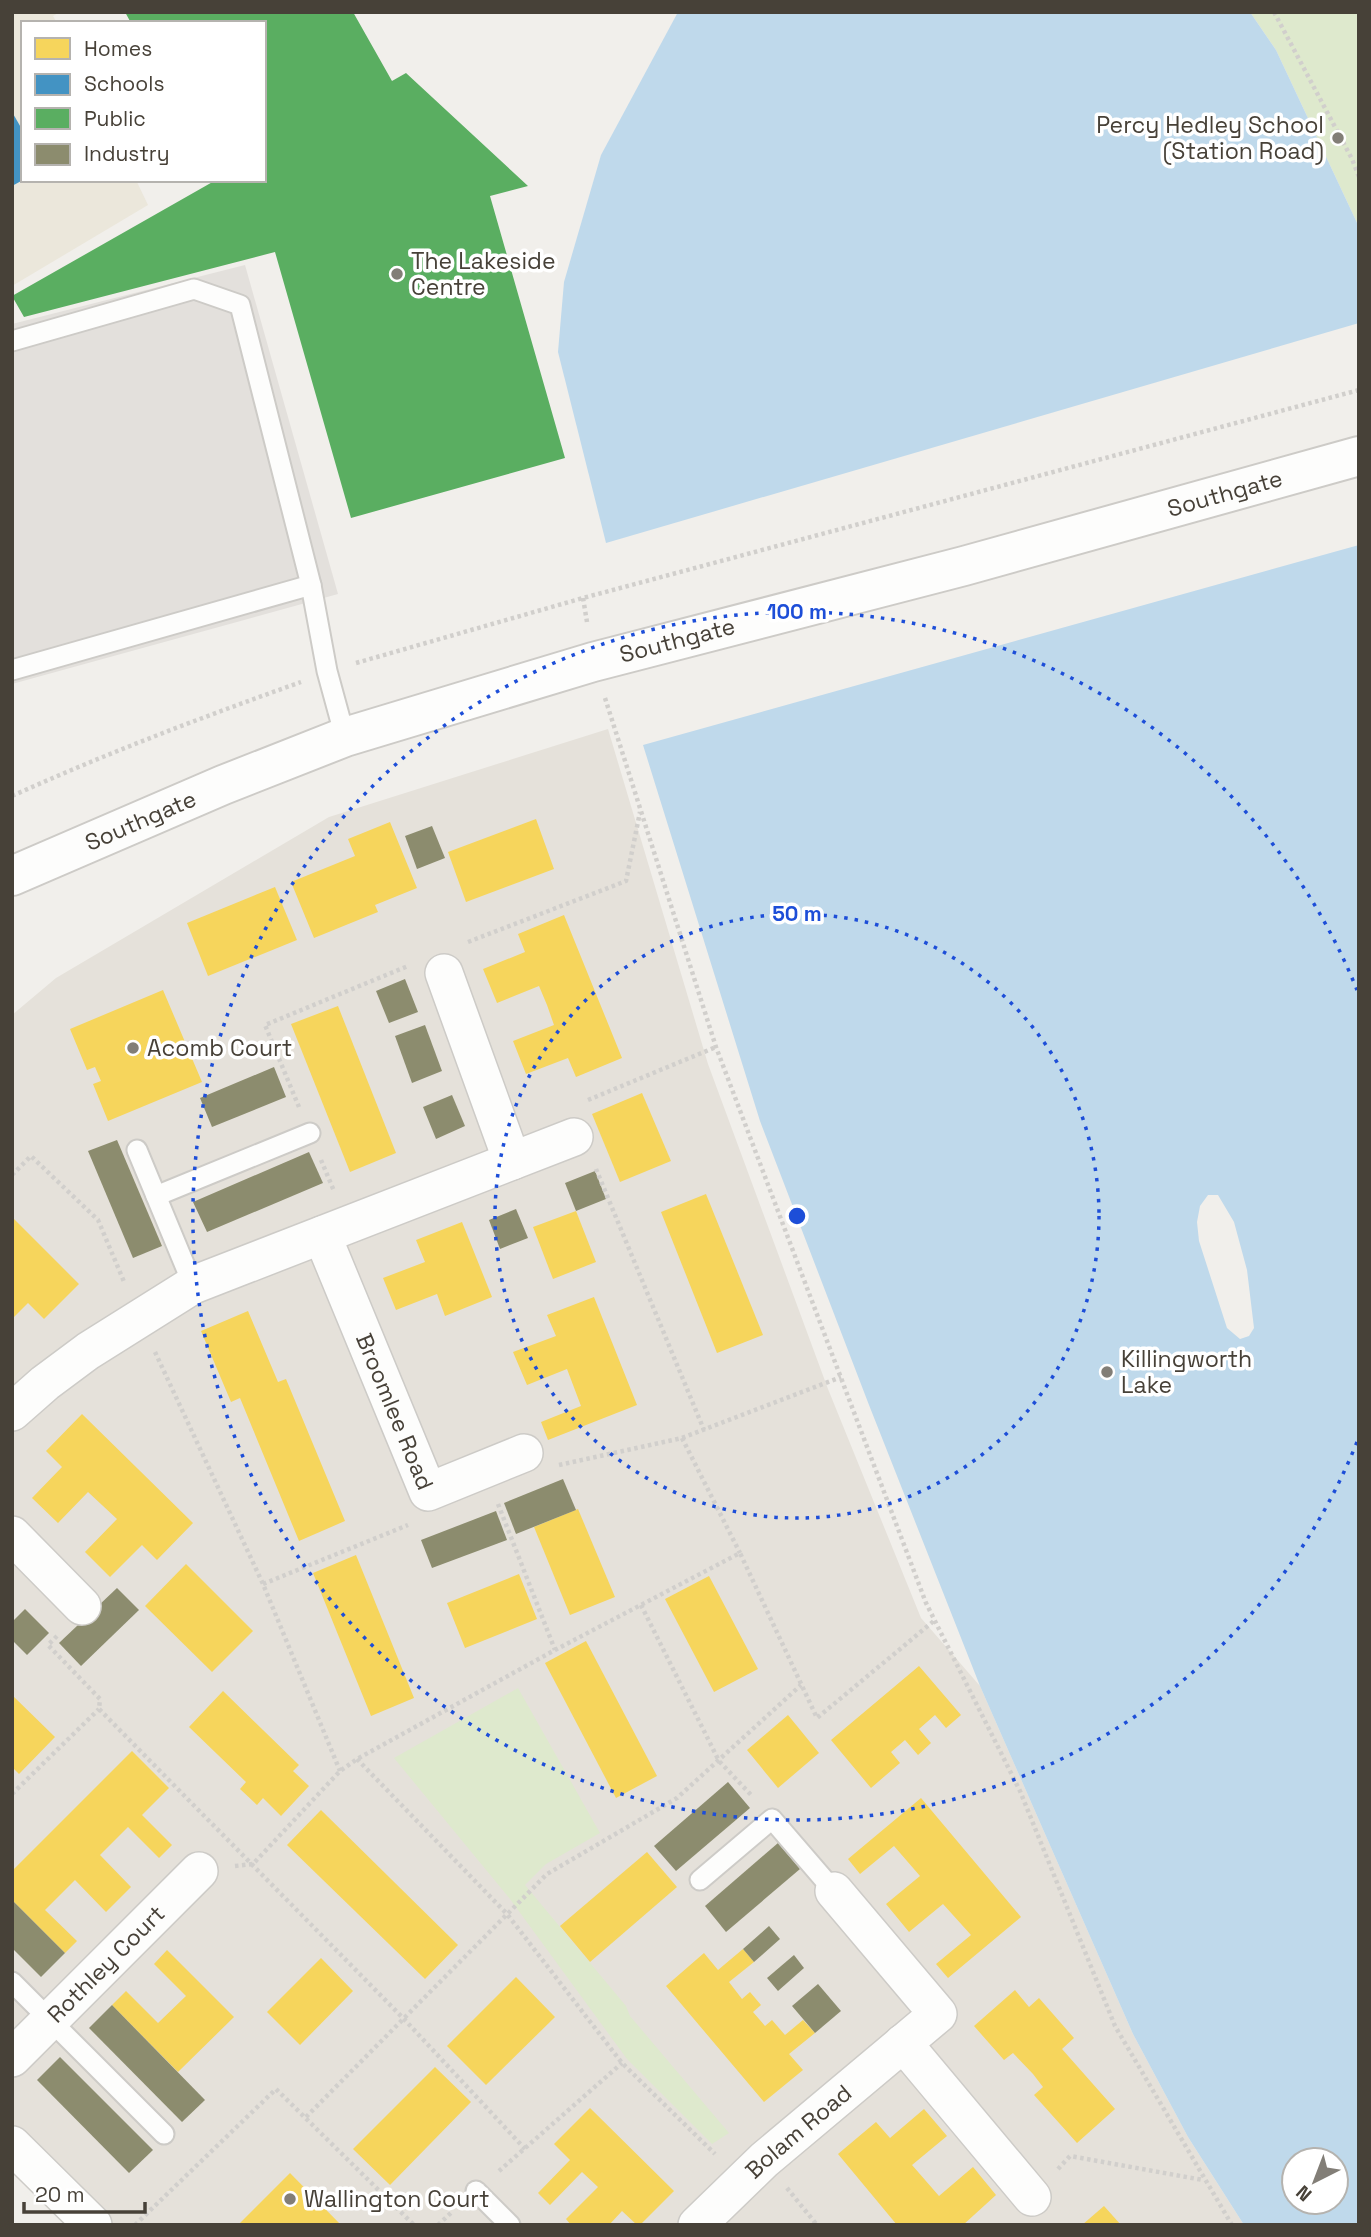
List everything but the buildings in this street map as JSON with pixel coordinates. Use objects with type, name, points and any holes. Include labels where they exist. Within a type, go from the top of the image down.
[{"type":"street","name":"Southgate","points":[[12,876],[223,785],[345,737],[593,662],[964,566],[1359,456]]},
{"type":"street","points":[[440,961],[512,1161]]},
{"type":"street","points":[[12,1411],[56,1375],[193,1285],[583,1133]]},
{"type":"street","name":"Broomlee Road","points":[[335,1230],[428,1492],[524,1453]]},
{"type":"street","points":[[12,1535],[82,1606]]},
{"type":"street","name":"Rothley Court","points":[[12,2058],[200,1871]]},
{"type":"street","name":"Bolam Road","points":[[697,2225],[764,2160],[937,2014],[834,1891]]},
{"type":"street","points":[[903,2043],[1032,2196]]},
{"type":"street","points":[[12,2145],[93,2225]]},
{"type":"lane","points":[[12,341],[194,289],[240,305],[311,585],[327,671],[345,737]]},
{"type":"lane","points":[[12,670],[311,585]]},
{"type":"lane","points":[[156,1196],[310,1133]]},
{"type":"lane","points":[[137,1150],[193,1285]]},
{"type":"lane","points":[[700,1880],[772,1819],[834,1891]]},
{"type":"lane","points":[[12,1982],[164,2134]]},
{"type":"lane","points":[[476,2190],[510,2225]]},
{"type":"path","points":[[1274,12],[1359,177]]},
{"type":"path","points":[[12,796],[184,724],[327,671],[597,594],[1359,390]]},
{"type":"path","points":[[627,772],[716,1047],[926,1603],[1020,1791],[1115,2026],[1232,2225]]},
{"type":"path","points":[[335,1230],[310,1133],[265,1025],[440,961],[626,881],[640,811]]},
{"type":"path","points":[[716,1047],[583,1133],[704,1430],[841,1377]]},
{"type":"path","points":[[12,1175],[31,1156],[98,1220],[139,1318],[262,1584],[340,1771]]},
{"type":"path","points":[[682,1438],[740,1553],[817,1718],[935,1620]]},
{"type":"path","points":[[484,1469],[555,1650]]},
{"type":"path","points":[[200,1871],[253,1864],[340,1771],[357,1759],[555,1650],[740,1553]]},
{"type":"path","points":[[640,1605],[719,1760],[772,1819]]},
{"type":"path","points":[[12,1794],[99,1709],[100,1699],[48,1645],[82,1606]]},
{"type":"path","points":[[306,2117],[547,1874],[677,1798],[801,1685]]},
{"type":"path","points":[[99,1709],[404,2019],[525,2150],[622,2063]]},
{"type":"path","points":[[357,1759],[507,1914],[622,2063],[713,2154],[764,2160],[817,2225]]},
{"type":"path","points":[[135,2225],[276,2089],[414,2225]]},
{"type":"path","points":[[1032,2196],[1070,2156],[1204,2181]]},
{"type":"shaded area","points":[[12,12],[60,12],[53,16],[56,21],[21,21],[21,182],[137,182],[148,205],[12,286]]},
{"type":"shaded area","points":[[245,265],[338,594],[12,684],[12,324]]},
{"type":"shaded area","points":[[608,729],[708,1064],[828,1389],[921,1618],[980,1686],[1133,2034],[1188,2137],[1244,2225],[70,2225],[12,2170],[12,1015],[56,978],[329,817]]},
{"type":"green space","name":"Percy Hedley School (Station Road)","points":[[1250,12],[1359,12],[1359,227],[1276,50]]},
{"type":"green space","points":[[518,1688],[600,1833],[546,1864],[525,1885],[626,2006],[630,2016],[729,2133],[712,2144],[627,2059],[510,1899],[394,1758]]},
{"type":"water","points":[[678,12],[1250,12],[1276,50],[1359,227],[1359,323],[606,543],[558,352],[564,282],[601,155]]},
{"type":"water","name":"Killingworth Lake","points":[[1359,545],[1359,2225],[1244,2225],[1188,2137],[1133,2034],[980,1686],[760,1121],[643,745]],"holes":[[[1208,1195],[1218,1195],[1234,1222],[1247,1270],[1254,1328],[1249,1336],[1240,1339],[1227,1328],[1199,1241],[1197,1222],[1200,1206]]]},
{"type":"place","name":"Percy Hedley School (Station Road)","points":[[1338,138]]},
{"type":"place","name":"The Lakeside Centre","points":[[397,274]]},
{"type":"place","name":"Acomb Court","points":[[133,1048]]},
{"type":"place","name":"Killingworth Lake","points":[[1107,1372]]},
{"type":"place","name":"Wallington Court","points":[[290,2199]]}]
